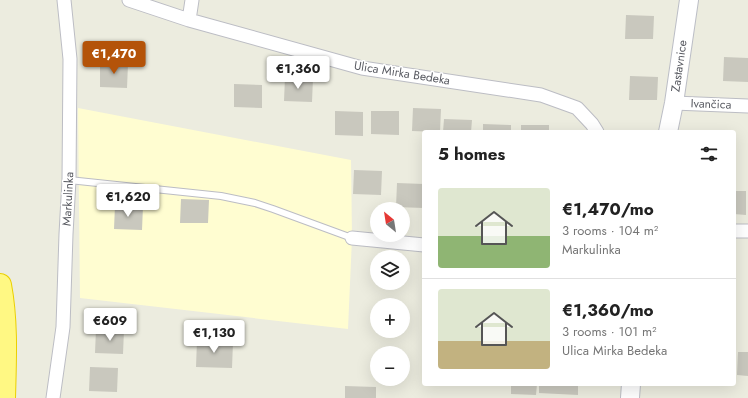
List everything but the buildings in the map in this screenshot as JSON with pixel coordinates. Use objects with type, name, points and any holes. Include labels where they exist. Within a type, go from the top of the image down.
[{"type":"highway","points":[[0,285],[4,307],[4,398]]},
{"type":"main road","name":"Zastavnice","points":[[668,130],[674,103],[689,0]]},
{"type":"main road","points":[[630,398],[631,386]]},
{"type":"street","name":"Markulinka","points":[[53,398],[63,326],[69,180],[70,59],[64,0]]},
{"type":"street","name":"Ulica Mirka Bedeka","points":[[129,0],[189,20],[362,68],[541,95],[577,108],[596,130]]},
{"type":"street","points":[[189,20],[192,0]]},
{"type":"street","name":"Ivančica","points":[[674,103],[748,106]]},
{"type":"street","points":[[736,231],[748,231]]},
{"type":"street","points":[[352,238],[422,245]]},
{"type":"lane","points":[[69,180],[228,198],[255,203],[352,238]]},
{"type":"shaded area","points":[[78,108],[351,160],[352,238],[348,329],[80,298]]}]
